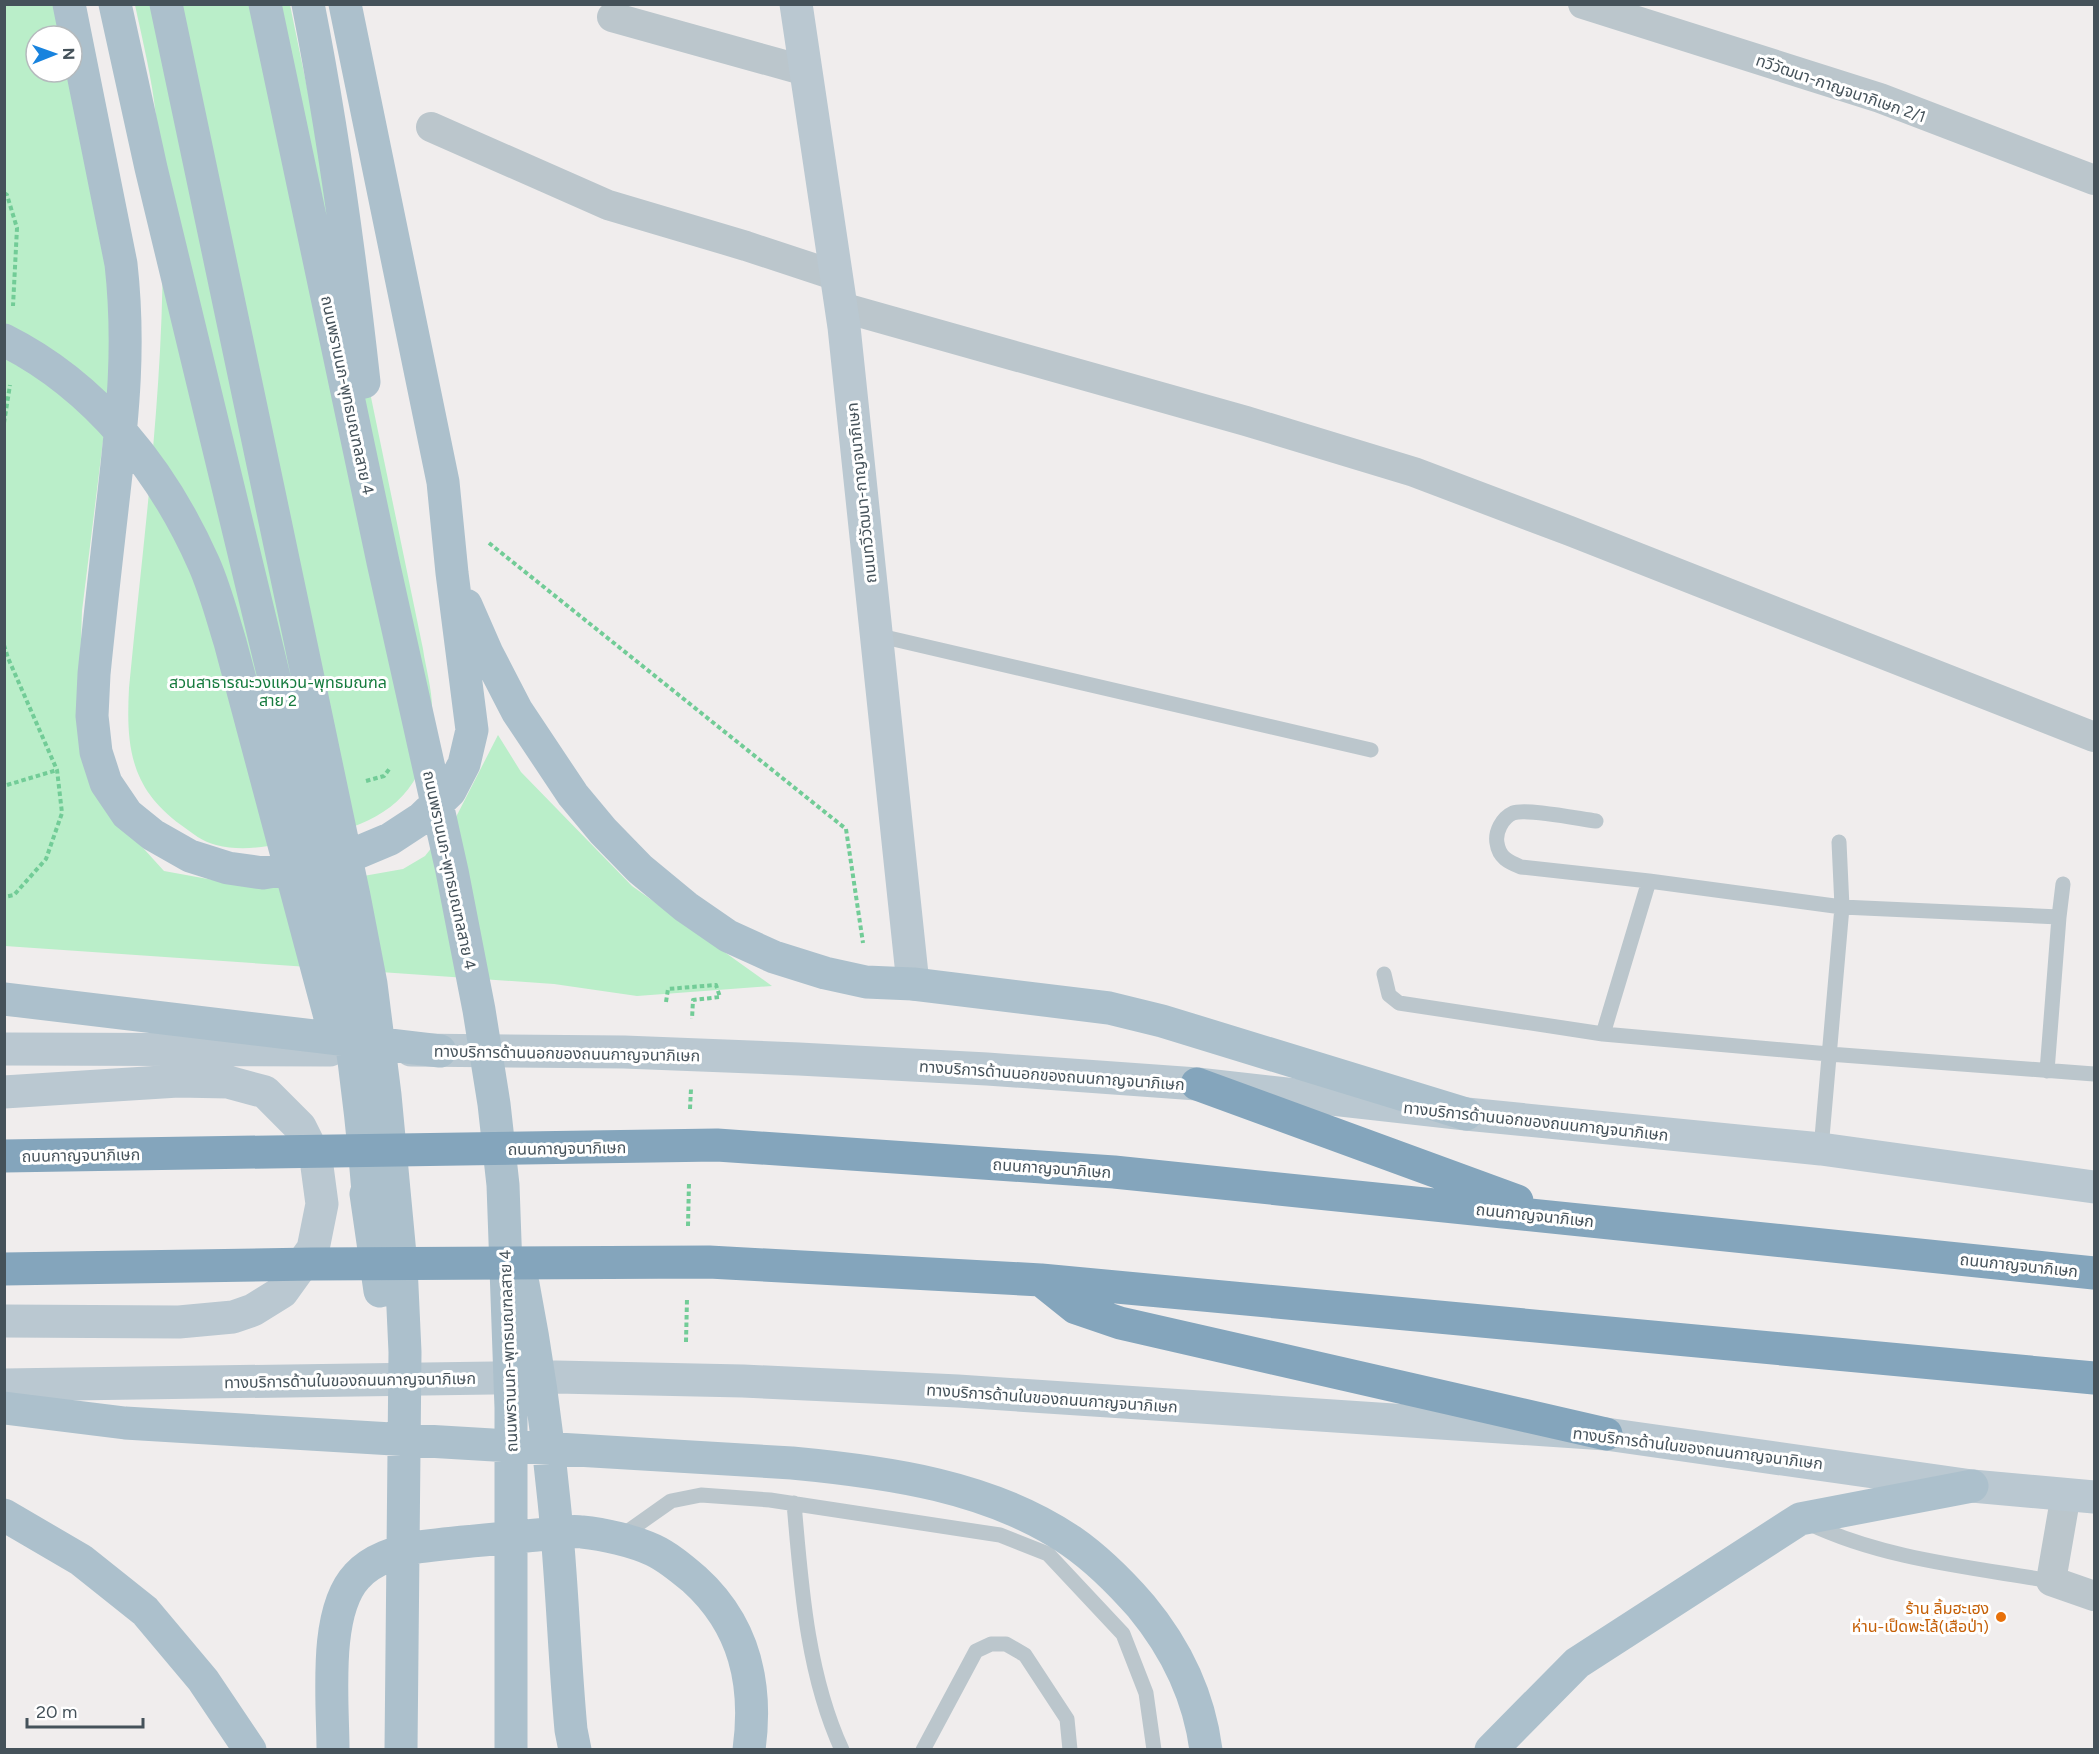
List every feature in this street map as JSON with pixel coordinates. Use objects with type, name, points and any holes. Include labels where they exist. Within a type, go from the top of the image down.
[{"type":"highway","points":[[1197,1084],[1563,1218]]},
{"type":"highway","name":"ถนนกาญจนาภิเษก","points":[[4,1156],[717,1145],[1114,1172],[2094,1273]]},
{"type":"highway","points":[[4,1269],[312,1264],[709,1262],[1041,1280],[2094,1378]]},
{"type":"highway","points":[[1041,1280],[1076,1308],[1120,1323],[1606,1434]]},
{"type":"main road","points":[[69,4],[122,264],[126,306],[127,349],[124,396],[94,674],[92,716],[98,757],[106,783],[127,814],[153,835],[190,856],[228,868],[263,873],[340,860],[390,839],[422,818],[450,791],[464,764],[472,730],[443,482],[345,4]]},
{"type":"main road","points":[[115,4],[151,168],[330,909],[355,1057],[370,1215]]},
{"type":"main road","points":[[166,4],[371,984],[387,1106],[400,1253],[405,1352],[401,1749]]},
{"type":"main road","name":"ถนนพรานนก-พุทธมณฑลสาย 4","points":[[265,4],[383,562],[452,871],[477,998],[494,1104],[503,1185],[511,1408],[512,1749]]},
{"type":"main road","points":[[308,4],[335,154],[348,246],[383,562]]},
{"type":"main road","name":"ถนนทวีวัฒนา-กาญจนาภิเษก","points":[[796,4],[839,292],[913,984]]},
{"type":"main road","points":[[4,340],[43,361],[82,392],[114,423],[164,490],[204,565],[217,600],[330,1015],[352,1115],[370,1215],[404,1459]]},
{"type":"main road","points":[[452,573],[487,653],[523,720],[573,795],[603,831],[640,869],[686,907],[728,936],[774,957],[825,973],[866,982],[913,984],[1109,1008],[1162,1021],[1466,1114]]},
{"type":"main road","points":[[4,999],[440,1051]]},
{"type":"main road","name":"ทางบริการด้านนอกของถนนกาญจนาภิเษก","points":[[4,1049],[624,1052],[975,1068],[1197,1084],[1466,1114],[1821,1149],[2094,1182]]},
{"type":"main road","points":[[4,1092],[178,1081],[228,1082],[265,1092],[300,1127],[316,1159],[322,1204],[314,1249],[282,1292],[253,1310],[233,1317],[179,1322],[4,1321]]},
{"type":"main road","points":[[503,1185],[534,1340],[546,1427],[557,1537],[569,1706],[575,1749]]},
{"type":"main road","name":"ทางบริการด้านในของถนนกาญจนาภิเษก","points":[[4,1385],[556,1377],[742,1381],[958,1391],[1606,1434],[1972,1486],[2080,1496]]},
{"type":"main road","points":[[4,1407],[125,1423],[792,1463],[860,1470],[923,1482],[978,1497],[1022,1514],[1071,1541],[1119,1580],[1151,1619],[1177,1657],[1196,1702],[1206,1749]]},
{"type":"main road","points":[[1491,1749],[1577,1663],[1800,1519],[1972,1486]]},
{"type":"main road","points":[[4,1515],[81,1560],[145,1611],[203,1680],[250,1749]]},
{"type":"main road","points":[[333,1749],[333,1647],[336,1618],[346,1592],[357,1575],[395,1552],[418,1547],[580,1532],[617,1539],[652,1550],[681,1568],[705,1590],[724,1613],[739,1640],[747,1666],[752,1727],[749,1749]]},
{"type":"street","name":"ทวีวัฒนา-กาญจนาภิเษก 2/1","points":[[1583,4],[1880,98],[2094,180]]},
{"type":"street","points":[[612,17],[806,71]]},
{"type":"street","points":[[431,127],[608,205],[746,246],[839,292],[1414,472],[1592,539],[2094,737]]},
{"type":"street","points":[[2080,1496],[2050,1581],[2094,1596]]},
{"type":"lane","points":[[876,635],[1371,750]]},
{"type":"lane","points":[[1596,821],[1515,812],[1502,821],[1496,840],[1499,854],[1508,862],[1521,867],[1649,881],[1842,907],[2059,917]]},
{"type":"lane","points":[[1821,1149],[1842,907],[1839,842]]},
{"type":"lane","points":[[1603,1034],[1649,881]]},
{"type":"lane","points":[[2047,1071],[2063,885]]},
{"type":"lane","points":[[1384,974],[1389,995],[1399,1003],[1603,1034],[2094,1074]]},
{"type":"lane","points":[[617,1539],[671,1501],[700,1495],[794,1503],[1000,1535],[1048,1554],[1123,1634],[1146,1693],[1154,1749]]},
{"type":"lane","points":[[794,1503],[801,1592],[820,1688],[835,1735],[842,1749]]},
{"type":"lane","points":[[1800,1519],[1840,1538],[1916,1557],[2050,1581]]},
{"type":"lane","points":[[923,1749],[976,1651],[991,1644],[1006,1644],[1025,1655],[1067,1719],[1070,1749]]},
{"type":"path","points":[[489,543],[846,829],[864,951]]},
{"type":"path","points":[[4,645],[57,770],[62,813],[46,859],[14,895],[4,897]]},
{"type":"path","points":[[7,785],[98,757]]},
{"type":"path","points":[[361,782],[384,776],[396,761]]},
{"type":"path","points":[[666,1002],[668,989],[717,985],[720,997],[693,1000],[692,1024]]},
{"type":"path","points":[[690,1118],[691,1083]]},
{"type":"path","points":[[688,1236],[689,1177]]},
{"type":"path","points":[[686,1354],[687,1295]]},
{"type":"green space","points":[[4,5],[58,5],[62,24],[24,24],[24,84],[74,84],[113,271],[115,344],[82,611],[78,722],[104,805],[164,871],[252,887],[307,886],[403,869],[425,856],[456,817],[498,735],[521,772],[632,886],[772,986],[637,996],[554,984],[5,946]]},
{"type":"green space","name":"สวนสาธารณะวงแหวน-พุทธมณฑล สาย 2","points":[[135,5],[290,5],[430,689],[432,718],[430,732],[421,766],[403,796],[390,807],[361,824],[276,845],[252,848],[228,847],[211,844],[193,834],[164,811],[151,796],[141,781],[131,747],[129,688],[157,402],[163,259],[156,116],[150,74]]},
{"type":"place","name":"ร้าน ลิ้มฮะเฮง ห่าน-เป็ดพะโล้(เสือป่า)","points":[[2001,1617]]}]
